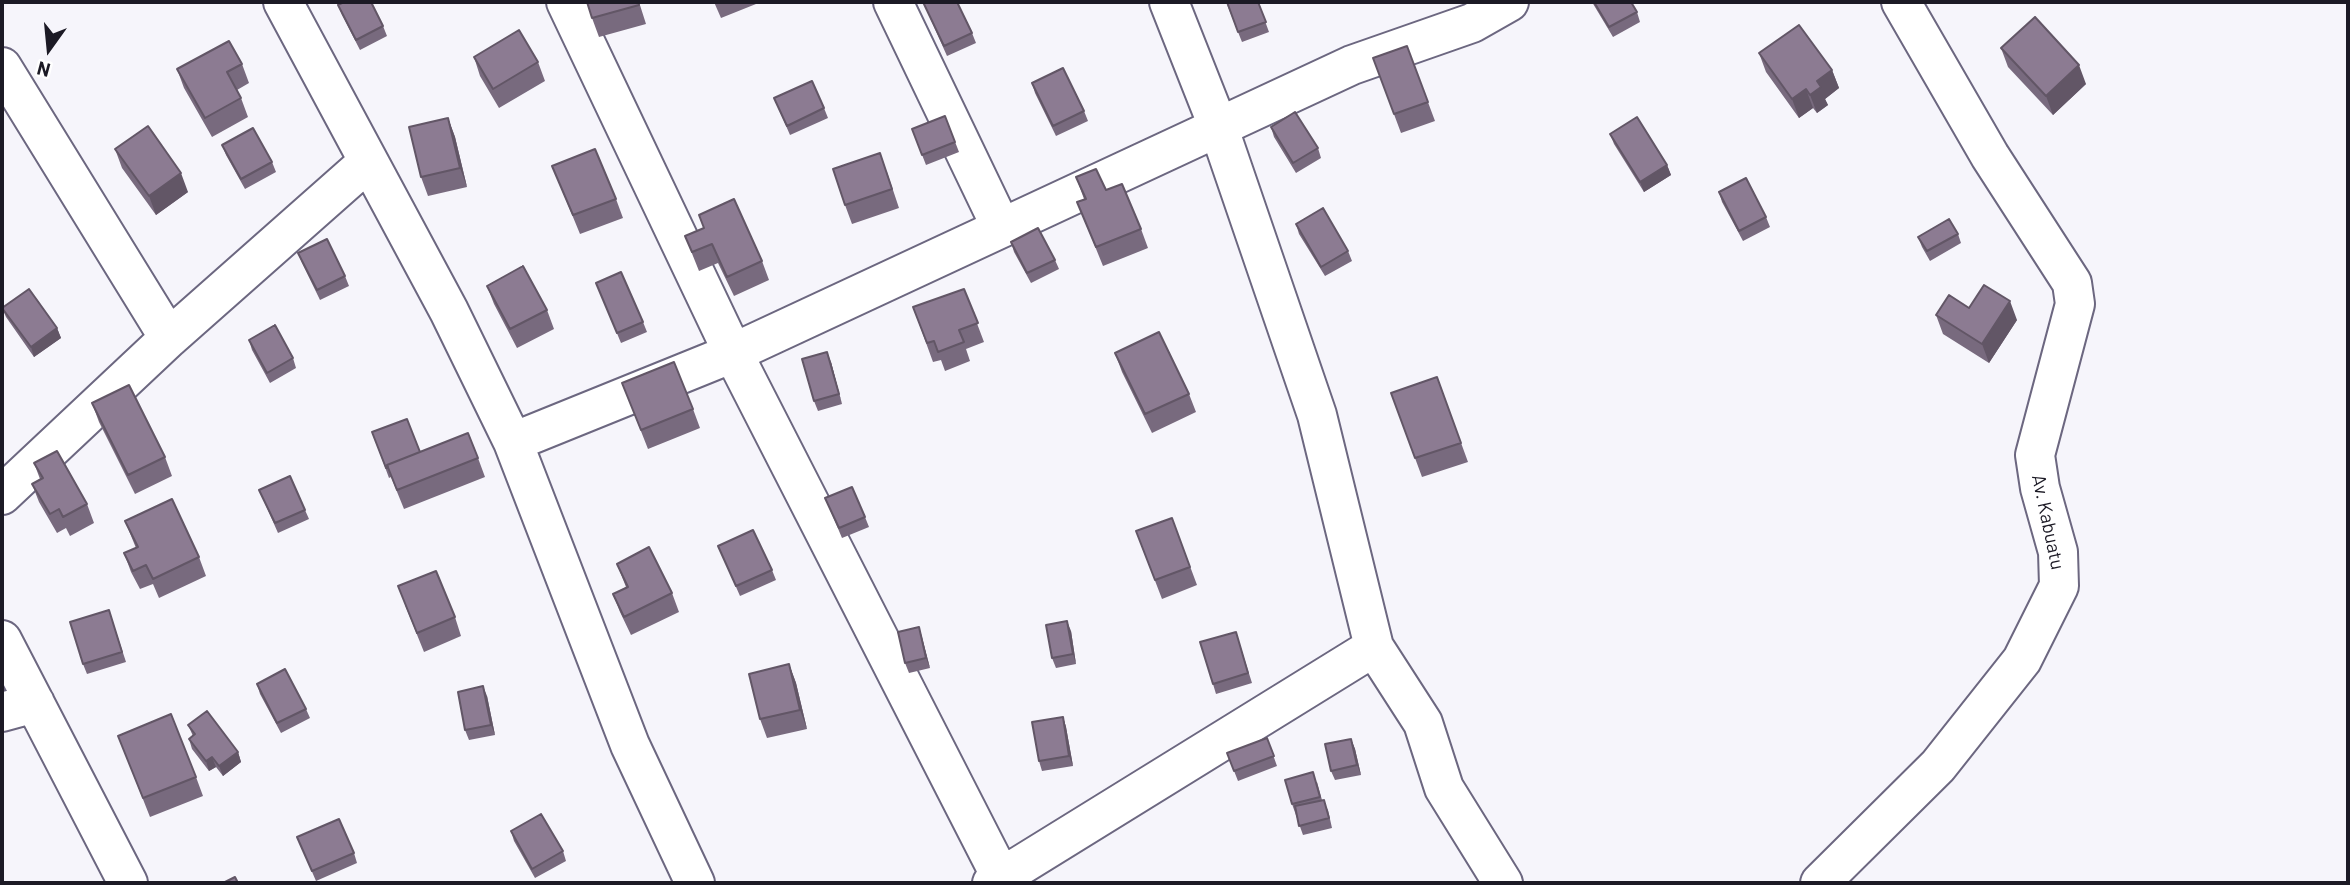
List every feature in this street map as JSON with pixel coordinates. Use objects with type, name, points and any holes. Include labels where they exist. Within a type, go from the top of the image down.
[{"type":"street","points":[[283,2],[449,311],[513,442],[630,745],[695,883]]},
{"type":"street","points":[[566,2],[733,353],[997,880],[1374,647]]},
{"type":"street","points":[[893,2],[1001,227]]},
{"type":"street","points":[[1169,2],[1218,126],[1317,415],[1374,647],[1423,723],[1444,788],[1503,883]]},
{"type":"street","points":[[513,442],[733,353],[1468,12],[1509,2]]},
{"type":"street","name":"Av. Kabuatu","points":[[1820,883],[1937,766],[2022,660],[2059,586],[2058,552],[2040,488],[2035,455],[2075,304],[2072,284],[1990,156],[1901,2]]},
{"type":"street","points":[[2,67],[169,338]]},
{"type":"street","points":[[2,495],[169,338],[368,162]]},
{"type":"street","points":[[2,640],[18,708],[128,883]]},
{"type":"building","points":[[344,2],[371,2],[383,26],[356,40],[338,5]]},
{"type":"building","points":[[587,2],[638,2],[639,5],[592,18]]},
{"type":"building","points":[[923,2],[957,2],[972,33],[944,46]]},
{"type":"building","points":[[1227,2],[1258,2],[1266,22],[1238,32]]},
{"type":"building","points":[[1594,2],[1631,2],[1637,12],[1609,27]]},
{"type":"building","points":[[2035,17],[2079,65],[2046,96],[2001,48]]},
{"type":"building","points":[[1799,25],[1832,70],[1817,81],[1821,87],[1810,95],[1806,89],[1792,99],[1759,53]]},
{"type":"building","points":[[519,30],[538,62],[493,89],[474,57]]},
{"type":"building","points":[[229,41],[242,64],[227,72],[241,98],[205,118],[177,69]]},
{"type":"building","points":[[1407,46],[1428,102],[1394,114],[1373,58]]},
{"type":"building","points":[[1063,68],[1084,111],[1053,126],[1032,83]]},
{"type":"building","points":[[812,81],[824,108],[787,126],[774,98]]},
{"type":"building","points":[[1295,112],[1318,148],[1293,163],[1271,127]]},
{"type":"building","points":[[945,116],[955,142],[922,155],[912,129]]},
{"type":"building","points":[[1637,117],[1667,165],[1640,182],[1610,134]]},
{"type":"building","points":[[448,118],[460,168],[421,177],[409,127]]},
{"type":"building","points":[[148,126],[181,173],[149,196],[115,149]]},
{"type":"building","points":[[253,128],[272,162],[241,179],[222,145]]},
{"type":"building","points":[[595,149],[616,199],[573,215],[552,166]]},
{"type":"building","points":[[880,153],[892,189],[845,205],[833,169]]},
{"type":"building","points":[[1096,169],[1106,190],[1122,184],[1141,229],[1096,247],[1077,202],[1086,199],[1076,177]]},
{"type":"building","points":[[1746,178],[1766,217],[1739,231],[1719,192]]},
{"type":"building","points":[[734,199],[762,261],[727,277],[712,244],[692,252],[685,236],[704,228],[699,215]]},
{"type":"building","points":[[1323,208],[1348,251],[1321,267],[1296,224]]},
{"type":"building","points":[[1949,219],[1958,234],[1927,251],[1918,237]]},
{"type":"building","points":[[1038,228],[1055,260],[1027,273],[1011,242]]},
{"type":"building","points":[[327,239],[345,276],[317,290],[298,253]]},
{"type":"building","points":[[523,266],[547,310],[510,329],[487,286]]},
{"type":"building","points":[[621,272],[643,322],[617,333],[596,283]]},
{"type":"building","points":[[1984,285],[2010,301],[1982,344],[1936,315],[1949,295],[1969,308]]},
{"type":"building","points":[[29,289],[57,328],[31,347],[2,308]]},
{"type":"building","points":[[964,289],[978,323],[959,330],[964,342],[938,352],[934,341],[927,343],[913,307]]},
{"type":"building","points":[[275,325],[293,358],[267,373],[249,340]]},
{"type":"building","points":[[1159,332],[1189,394],[1145,414],[1115,353]]},
{"type":"building","points":[[827,352],[839,394],[814,401],[802,359]]},
{"type":"building","points":[[674,362],[693,409],[641,430],[622,383]]},
{"type":"building","points":[[1437,377],[1461,443],[1415,458],[1391,393]]},
{"type":"building","points":[[129,385],[165,457],[128,475],[92,403]]},
{"type":"building","points":[[407,419],[420,452],[387,465],[386,468],[372,432]]},
{"type":"building","points":[[468,433],[478,458],[397,490],[387,465]]},
{"type":"building","points":[[57,451],[87,504],[63,517],[59,509],[50,514],[32,484],[43,478],[34,463]]},
{"type":"building","points":[[290,476],[305,510],[275,523],[259,490]]},
{"type":"building","points":[[852,487],[865,517],[839,528],[825,498]]},
{"type":"building","points":[[172,499],[199,557],[153,579],[146,565],[133,571],[124,553],[138,547],[125,521]]},
{"type":"building","points":[[1172,518],[1190,567],[1155,580],[1136,531]]},
{"type":"building","points":[[753,530],[772,570],[736,586],[718,546]]},
{"type":"building","points":[[649,547],[672,593],[624,617],[613,594],[628,587],[617,564]]},
{"type":"building","points":[[436,571],[455,617],[417,633],[398,586]]},
{"type":"building","points":[[109,610],[122,652],[83,664],[70,622]]},
{"type":"building","points":[[1067,621],[1073,654],[1052,658],[1046,625]]},
{"type":"building","points":[[919,627],[926,658],[905,663],[898,632]]},
{"type":"building","points":[[1236,632],[1248,673],[1213,684],[1200,642]]},
{"type":"building","points":[[789,664],[800,710],[760,719],[749,674]]},
{"type":"building","points":[[285,669],[306,709],[277,723],[257,684]]},
{"type":"building","points":[[483,686],[491,725],[465,730],[458,692]]},
{"type":"building","points":[[207,711],[238,752],[219,766],[212,757],[206,761],[189,739],[195,734],[188,725]]},
{"type":"building","points":[[171,714],[196,777],[143,798],[118,736]]},
{"type":"building","points":[[1063,717],[1069,756],[1039,761],[1032,722]]},
{"type":"building","points":[[1267,738],[1274,756],[1234,771],[1227,753]]},
{"type":"building","points":[[1351,739],[1357,765],[1331,771],[1325,744]]},
{"type":"building","points":[[1313,772],[1320,797],[1292,804],[1285,780]]},
{"type":"building","points":[[1324,800],[1329,818],[1299,826],[1295,806]]},
{"type":"building","points":[[541,814],[563,851],[532,869],[511,831]]},
{"type":"building","points":[[339,819],[354,853],[312,871],[297,837]]},
{"type":"building","points":[[235,877],[238,883],[223,883]]}]
